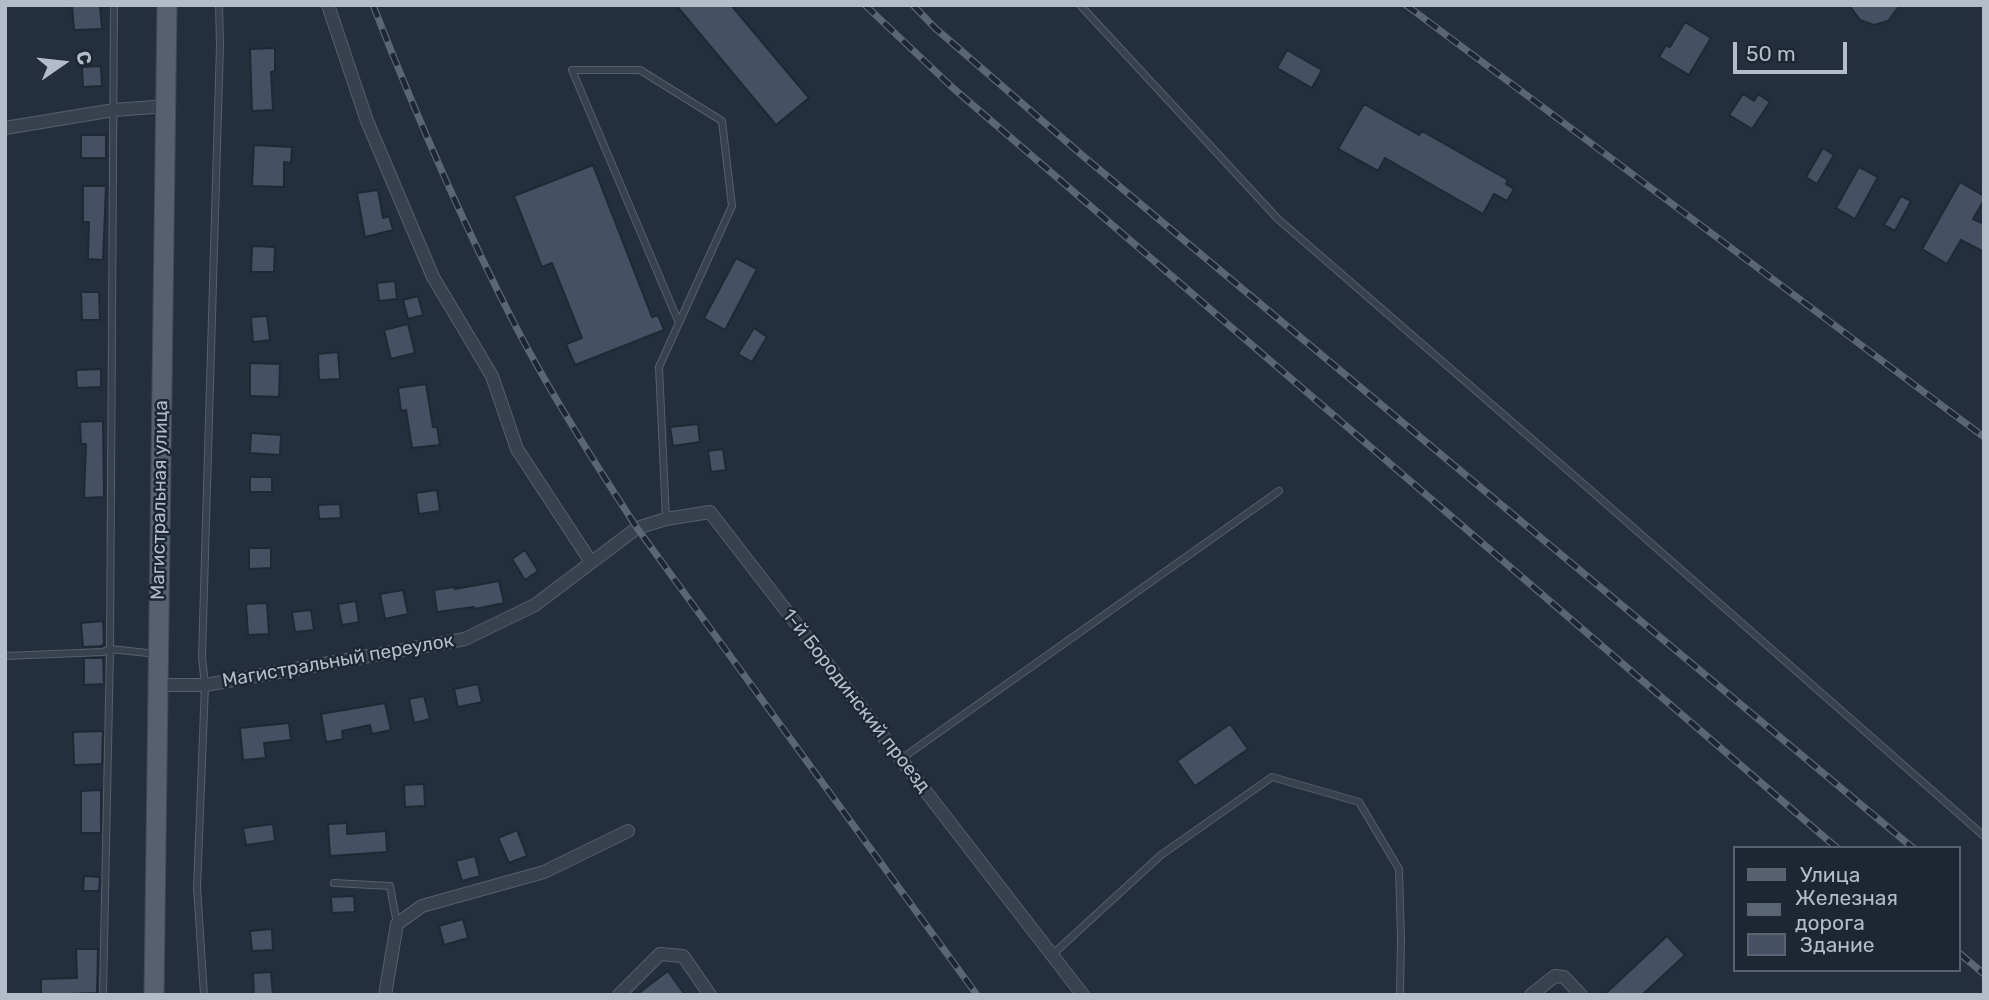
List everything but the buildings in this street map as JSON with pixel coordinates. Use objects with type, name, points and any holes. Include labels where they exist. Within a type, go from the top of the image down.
[{"type":"main road","name":"Магистральная улица","points":[[153,995],[167,5]]},
{"type":"street","points":[[328,5],[367,121],[433,276],[492,376],[517,449],[592,562]]},
{"type":"street","points":[[5,128],[114,110],[167,106]]},
{"type":"street","name":"1-й Бородинский проезд","points":[[592,562],[629,533],[666,519],[710,512],[1083,995]]},
{"type":"street","name":"Магистральный переулок","points":[[157,685],[205,685],[465,639],[535,605],[592,562]]},
{"type":"street","points":[[385,995],[397,923],[422,906],[544,872],[628,831]]},
{"type":"street","points":[[619,995],[660,954],[682,957],[710,995]]},
{"type":"street","points":[[1531,995],[1555,976],[1564,977],[1581,995]]},
{"type":"lane","points":[[103,995],[110,649],[114,5]]},
{"type":"lane","points":[[204,995],[197,888],[205,685],[202,657],[219,5]]},
{"type":"lane","points":[[1080,5],[1278,219],[1984,836]]},
{"type":"lane","points":[[666,519],[659,367],[679,323],[732,206],[722,121],[640,70],[572,70],[679,323]]},
{"type":"lane","points":[[901,759],[1279,491]]},
{"type":"lane","points":[[5,656],[103,652],[110,649],[157,654]]},
{"type":"lane","points":[[1052,955],[1161,855],[1272,777],[1359,802],[1399,869],[1400,995]]},
{"type":"lane","points":[[334,883],[390,886],[397,923]]},
{"type":"railway","points":[[373,5],[458,208],[516,327],[574,429],[637,528],[977,995]]},
{"type":"railway","points":[[865,5],[953,88],[1835,846]]},
{"type":"railway","points":[[913,5],[935,28],[1083,156],[1911,846]]},
{"type":"railway","points":[[1406,5],[1984,437]]},
{"type":"railway","points":[[1961,955],[1984,974]]}]
